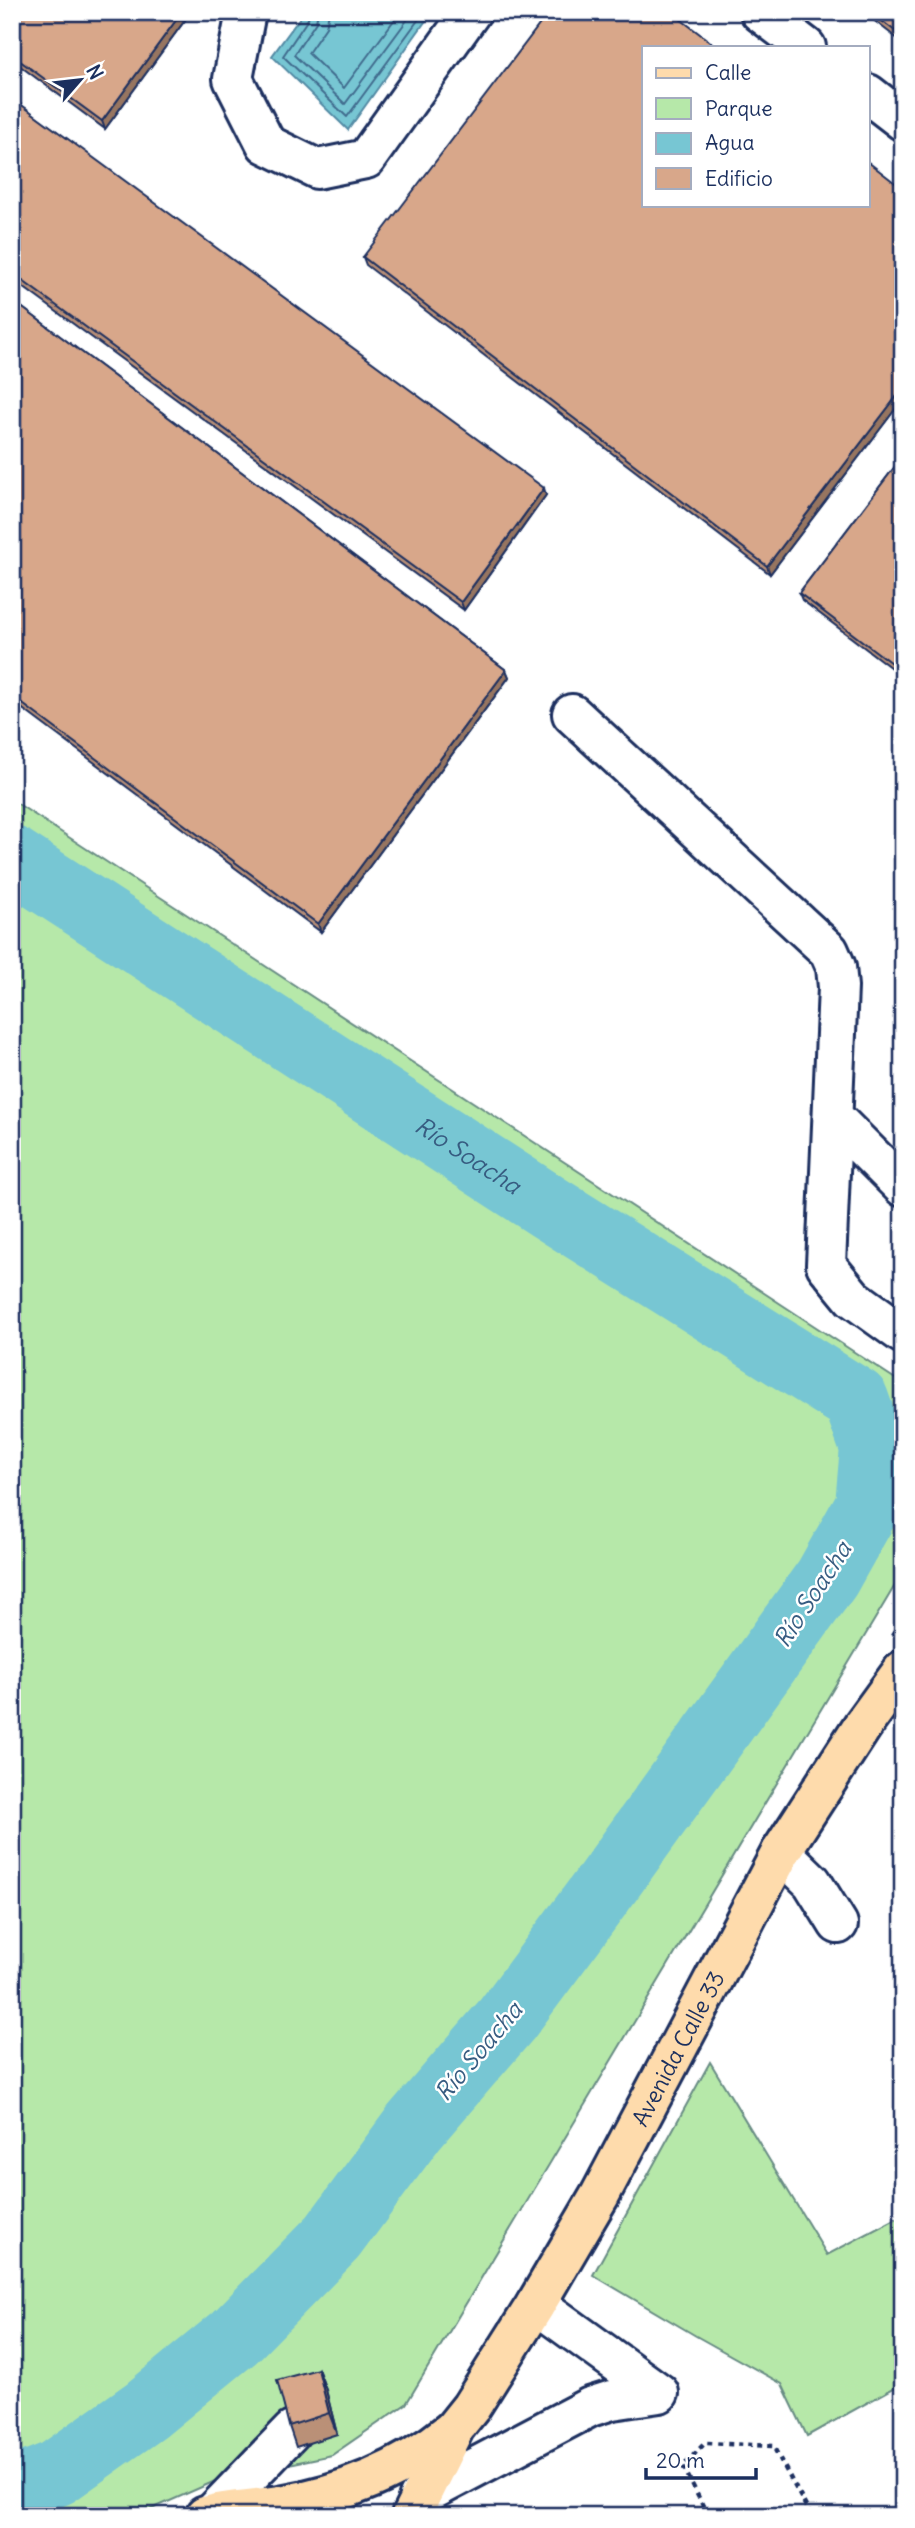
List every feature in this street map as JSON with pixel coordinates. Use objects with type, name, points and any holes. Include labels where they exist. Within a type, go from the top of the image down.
[{"type":"main road","name":"Avenida Calle 33","points":[[455,2427],[471,2407],[536,2304],[600,2195],[781,1852],[863,1725],[895,1656]]},
{"type":"main road","points":[[415,2507],[455,2427]]},
{"type":"main road","points":[[208,2515],[262,2512],[336,2492],[401,2465],[433,2446],[455,2427]]},
{"type":"lane","points":[[246,12],[233,79],[266,144],[317,169],[366,159],[471,12]]},
{"type":"lane","points":[[760,12],[805,46]]},
{"type":"lane","points":[[870,96],[903,121]]},
{"type":"lane","points":[[572,714],[829,951],[836,967],[838,987],[827,1265],[853,1298],[901,1329]]},
{"type":"lane","points":[[833,1117],[903,1187]]},
{"type":"lane","points":[[781,1852],[812,1882],[838,1924]]},
{"type":"lane","points":[[415,2507],[590,2407],[612,2400],[659,2393],[536,2304]]},
{"type":"lane","points":[[208,2515],[292,2431]]},
{"type":"path","points":[[895,1656],[903,1618]]},
{"type":"path","points":[[708,2516],[683,2466],[705,2443],[773,2446],[811,2516]]},
{"type":"green space","points":[[12,800],[903,1384],[903,1572],[406,2404],[332,2455],[222,2478],[136,2516],[12,2516]]},
{"type":"green space","points":[[710,2062],[827,2255],[903,2215],[903,2383],[807,2436],[782,2384],[593,2275]]},
{"type":"water","points":[[304,12],[432,12],[348,130],[272,56]]},
{"type":"building","points":[[12,12],[182,12],[102,121],[12,55]]},
{"type":"building","points":[[549,12],[671,12],[716,46],[642,46],[642,206],[870,206],[870,164],[903,189],[903,388],[767,566],[363,257]]},
{"type":"building","points":[[870,12],[903,12],[903,37]]},
{"type":"building","points":[[12,98],[544,488],[461,602],[12,273]]},
{"type":"building","points":[[12,300],[506,670],[318,924],[12,696]]},
{"type":"building","points":[[903,456],[903,672],[799,593]]},
{"type":"building","points":[[318,2369],[329,2413],[289,2426],[277,2380]]},
{"type":"waterway","name":"Río Soacha","points":[[12,859],[550,1208],[856,1400],[873,1448],[868,1505],[827,1578],[507,2019],[414,2127],[333,2237],[235,2337],[146,2410],[57,2473],[12,2491]]}]
